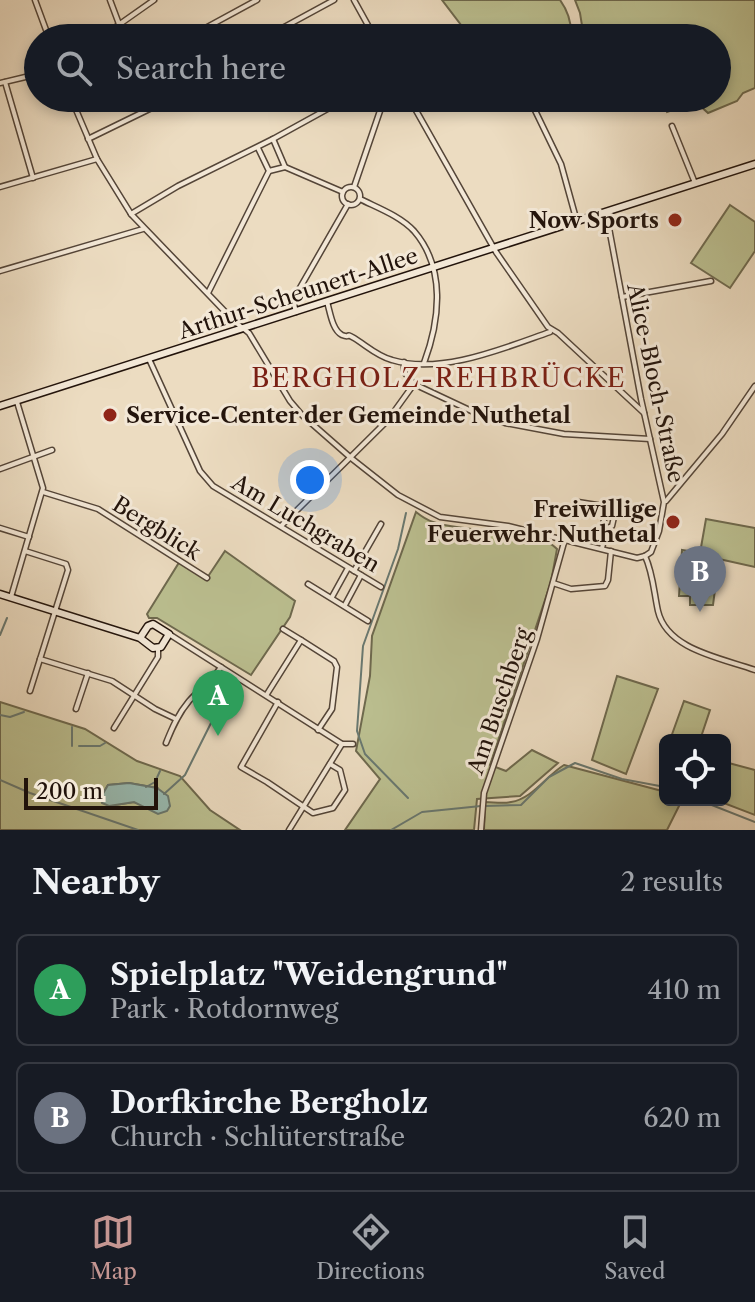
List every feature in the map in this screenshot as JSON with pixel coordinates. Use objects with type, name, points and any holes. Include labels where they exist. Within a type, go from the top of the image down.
[{"type":"main road","name":"Arthur-Scheunert-Allee","points":[[0,406],[755,164]]},
{"type":"main road","points":[[0,594],[140,638],[158,649],[169,634],[153,624],[140,638]]},
{"type":"street","points":[[35,0],[44,24]]},
{"type":"street","points":[[110,0],[119,24]]},
{"type":"street","points":[[120,24],[154,0]]},
{"type":"street","points":[[213,24],[257,0]]},
{"type":"street","points":[[290,24],[334,0]]},
{"type":"street","points":[[354,0],[367,24]]},
{"type":"street","points":[[24,78],[3,83],[33,178]]},
{"type":"street","points":[[76,112],[97,159],[131,214],[255,341],[290,401],[302,415],[351,458],[398,495],[429,513],[565,539],[637,558],[645,556],[664,627],[673,636],[698,650],[755,670]]},
{"type":"street","points":[[87,139],[143,112]]},
{"type":"street","points":[[131,214],[178,186],[322,112]]},
{"type":"street","points":[[354,187],[380,112]]},
{"type":"street","points":[[417,112],[494,248],[551,331]]},
{"type":"street","points":[[536,112],[561,164],[577,222]]},
{"type":"street","points":[[672,126],[695,183]]},
{"type":"street","points":[[273,139],[285,167]]},
{"type":"street","points":[[257,147],[269,171]]},
{"type":"street","points":[[0,187],[97,159]]},
{"type":"street","points":[[208,293],[269,171],[285,167],[343,192]]},
{"type":"street","points":[[343,192],[354,187]]},
{"type":"street","points":[[354,187],[360,199]]},
{"type":"street","points":[[343,192],[343,199],[348,204],[355,204],[360,199]]},
{"type":"street","points":[[360,199],[393,215],[413,230],[428,254],[437,293],[437,324],[424,363]]},
{"type":"street","points":[[296,312],[293,300],[348,204]]},
{"type":"street","name":"Alice-Bloch-Straße","points":[[606,212],[664,502],[659,531],[651,552],[645,556]]},
{"type":"street","points":[[0,271],[143,229]]},
{"type":"street","points":[[622,297],[711,281]]},
{"type":"street","points":[[327,302],[336,329],[341,334],[355,338],[383,356],[404,362],[452,361],[481,355],[551,331],[558,333],[644,413]]},
{"type":"street","name":"Am Luchgraben","points":[[149,359],[200,471],[213,486],[381,587]]},
{"type":"street","points":[[404,362],[404,372],[414,384],[468,410],[505,423],[564,434],[650,439]]},
{"type":"street","points":[[281,526],[388,420],[414,384]]},
{"type":"street","points":[[664,502],[722,434],[755,386]]},
{"type":"street","points":[[11,597],[43,492],[17,402]]},
{"type":"street","points":[[0,469],[52,450]]},
{"type":"street","name":"Bergblick","points":[[43,492],[98,509],[207,578]]},
{"type":"street","points":[[578,502],[647,513]]},
{"type":"street","points":[[607,507],[603,524],[607,528]]},
{"type":"street","points":[[602,548],[616,508]]},
{"type":"street","points":[[331,597],[381,524]]},
{"type":"street","points":[[0,528],[29,537]]},
{"type":"street","name":"Am Buschberg","points":[[481,830],[484,793],[565,539]]},
{"type":"street","points":[[25,551],[66,564],[68,570],[30,691]]},
{"type":"street","points":[[553,583],[571,589],[605,586],[611,551]]},
{"type":"street","points":[[345,606],[361,575]]},
{"type":"street","points":[[308,584],[368,621]]},
{"type":"street","points":[[283,629],[334,661],[337,667],[332,709],[318,730]]},
{"type":"street","points":[[169,634],[318,730],[342,744],[353,744]]},
{"type":"street","points":[[267,695],[301,640]]},
{"type":"street","points":[[114,728],[158,657],[158,649]]},
{"type":"street","points":[[40,659],[112,681],[176,719]]},
{"type":"street","points":[[166,743],[176,719],[221,667]]},
{"type":"street","points":[[76,709],[88,673]]},
{"type":"street","points":[[278,702],[241,767],[313,813],[333,808],[345,790],[340,770],[330,764]]},
{"type":"street","points":[[289,830],[342,744]]},
{"type":"green space","points":[[442,0],[560,0],[570,24],[460,24]]},
{"type":"green space","points":[[575,0],[755,0],[755,88],[731,103],[731,24],[582,24]]},
{"type":"green space","points":[[730,205],[755,222],[755,251],[730,288],[691,263]]},
{"type":"green space","points":[[416,512],[446,525],[535,538],[557,549],[551,582],[490,765],[506,771],[532,750],[558,763],[520,796],[477,799],[474,830],[345,830],[380,779],[356,751],[370,676],[372,636]]},
{"type":"green space","points":[[706,519],[755,528],[755,567],[719,559],[713,605],[690,605],[690,596],[679,596],[682,550],[700,553]]},
{"type":"green space","points":[[225,551],[295,601],[290,617],[251,675],[157,618],[149,618],[147,614],[180,561],[207,578]]},
{"type":"green space","points":[[617,676],[658,689],[626,774],[592,760]]},
{"type":"green space","points":[[684,701],[710,710],[702,734],[672,734]]},
{"type":"green space","points":[[0,702],[85,729],[137,761],[180,776],[210,810],[240,830],[0,830]],"holes":[[[129,783],[157,788],[143,805],[134,802],[109,806],[101,797],[108,785]]]},
{"type":"green space","points":[[731,764],[755,770],[755,815],[731,806]]},
{"type":"green space","points":[[564,765],[659,790],[659,806],[679,806],[667,830],[484,830],[485,802],[519,800]]},
{"type":"water","points":[[129,783],[157,788],[168,796],[170,806],[167,811],[158,814],[134,802],[109,806],[102,803],[101,797],[108,785]]},
{"type":"waterway","points":[[406,513],[398,549],[363,646],[357,731],[365,754],[408,798]]},
{"type":"waterway","points":[[0,635],[7,618]]},
{"type":"waterway","points":[[164,794],[185,775],[212,721],[238,691]]},
{"type":"waterway","points":[[0,715],[10,717],[24,712]]},
{"type":"waterway","points":[[72,727],[72,746]]},
{"type":"waterway","points":[[79,746],[100,746],[105,743]]},
{"type":"waterway","points":[[485,806],[521,805],[549,777],[575,763],[622,779],[659,786]]},
{"type":"waterway","points":[[146,787],[155,782],[160,771]]},
{"type":"waterway","points":[[0,780],[138,830]]},
{"type":"waterway","points":[[391,830],[422,812],[481,806]]},
{"type":"waterway","points":[[714,806],[755,822]]},
{"type":"place","name":"Now Sports","points":[[675,220]]},
{"type":"place","name":"Service-Center der Gemeinde Nuthetal","points":[[110,415]]},
{"type":"place","name":"Freiwillige Feuerwehr Nuthetal","points":[[673,522]]},
{"type":"place","name":"Dorfkirche Bergholz","points":[[700,612]]},
{"type":"place","name":"Spielplatz \"Weidengrund\"","points":[[218,736]]},
{"type":"district","name":"BERGHOLZ-REHBRÜCKE","points":[[439,378]]}]
